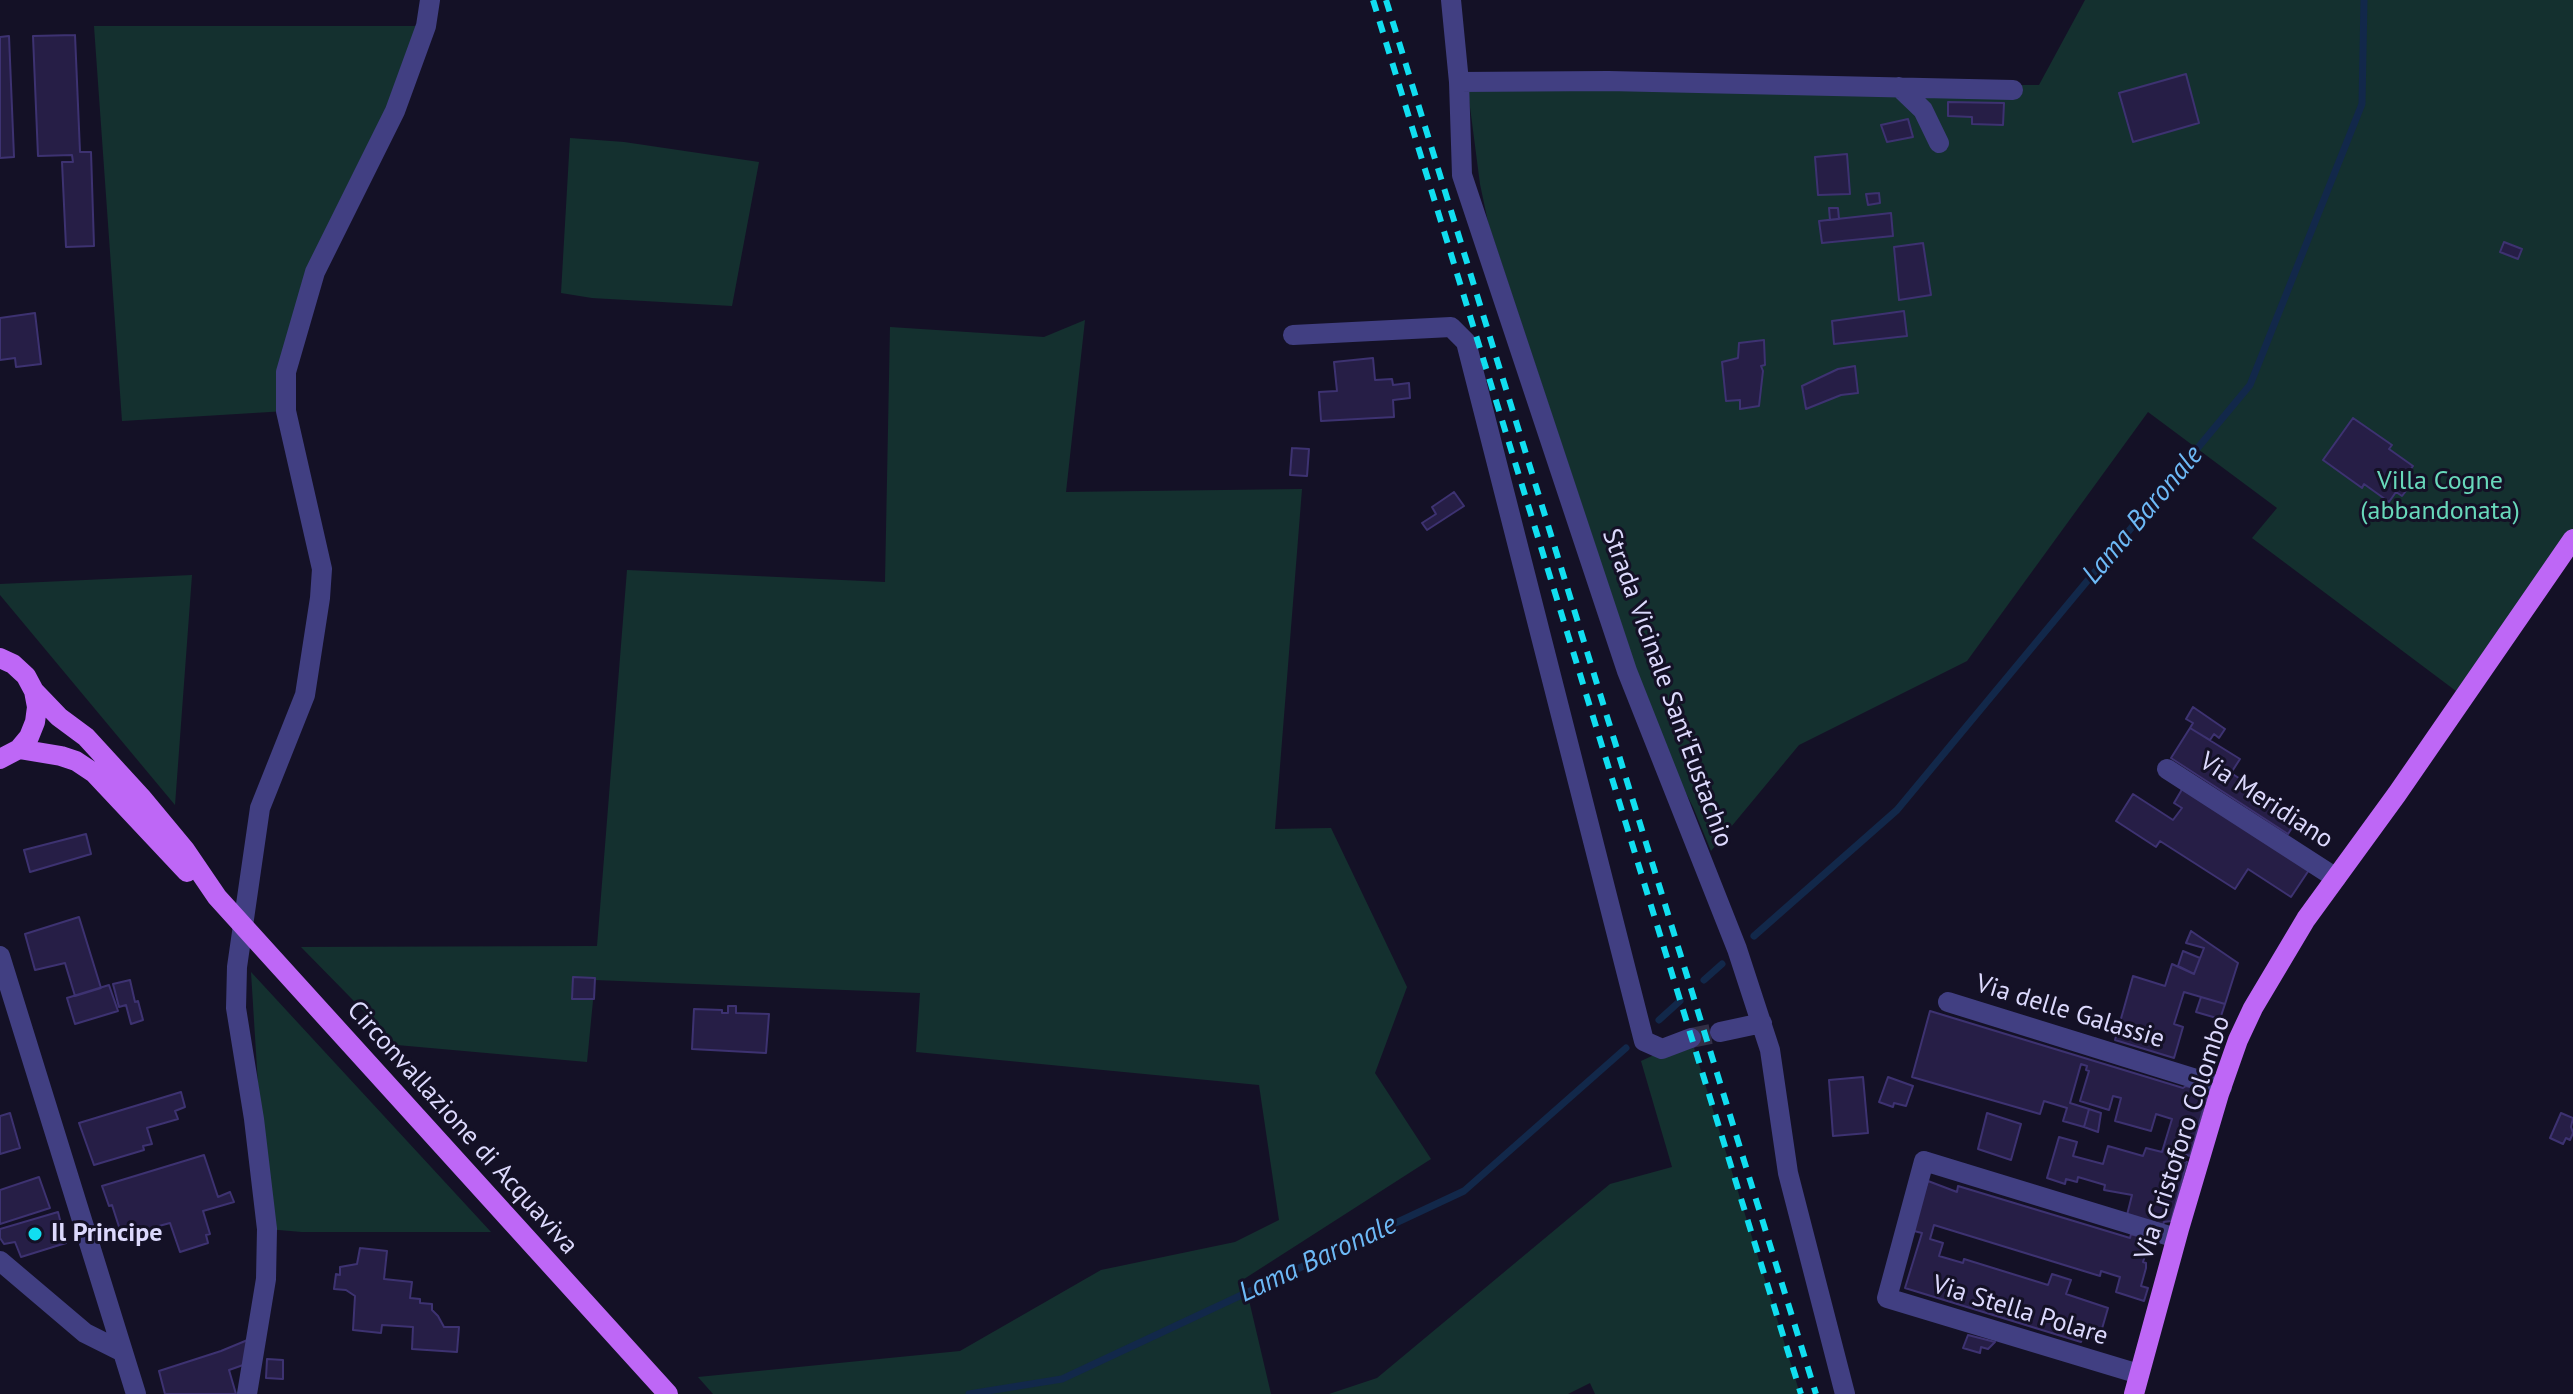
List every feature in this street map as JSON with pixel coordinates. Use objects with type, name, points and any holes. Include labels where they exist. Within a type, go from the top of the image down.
[{"type":"main road","name":"Via Cristoforo Colombo","points":[[2136,1384],[2222,1087],[2253,1008],[2306,919],[2397,794],[2573,539]]},
{"type":"main road","points":[[0,658],[13,664],[26,676],[34,691],[59,717],[86,737],[141,797],[185,850],[217,897]]},
{"type":"main road","points":[[6,758],[29,737],[37,707],[34,691]]},
{"type":"main road","points":[[6,758],[61,756],[76,761],[94,773],[189,874],[217,897]]},
{"type":"main road","name":"Circonvallazione di Acquaviva","points":[[217,897],[668,1394]]},
{"type":"street","points":[[247,1394],[266,1279],[267,1229],[254,1119],[236,1008],[237,967],[260,808],[305,695],[322,569],[286,411],[286,372],[315,272],[395,111],[426,26],[430,0]]},
{"type":"street","name":"Strada Vicinale Sant'Eustachio","points":[[1451,0],[1459,82],[1462,175],[1627,671],[1737,949],[1762,1023],[1770,1050],[1788,1173],[1845,1394]]},
{"type":"street","points":[[1459,82],[1608,81],[2013,90]]},
{"type":"street","points":[[1899,87],[1923,110],[1939,143]]},
{"type":"street","points":[[1293,335],[1451,327],[1466,342],[1644,1041],[1662,1049],[1691,1038]]},
{"type":"street","name":"Via Meridiano","points":[[2167,769],[2336,878]]},
{"type":"street","points":[[0,956],[136,1394]]},
{"type":"street","name":"Via delle Galassie","points":[[1948,1002],[2222,1087]]},
{"type":"street","points":[[1720,1032],[1762,1023]]},
{"type":"street","name":"Via Stella Polare","points":[[2136,1384],[1887,1298],[1924,1161],[2176,1238]]},
{"type":"street","points":[[0,1261],[85,1333],[123,1352]]},
{"type":"green space","name":"Villa Cogne (abbandonata)","points":[[2085,0],[2573,0],[2573,539],[2464,697],[2252,538],[2277,508],[2148,412],[1967,661],[1799,745],[1711,851],[1661,744],[1488,222],[1467,84],[2039,85]]},
{"type":"green space","points":[[94,26],[426,26],[322,257],[286,411],[122,421]]},
{"type":"green space","points":[[570,138],[624,142],[759,162],[732,306],[592,298],[561,293]]},
{"type":"green space","points":[[1085,320],[1066,492],[1302,489],[1275,829],[1331,828],[1407,987],[1375,1073],[1431,1159],[1244,1279],[1271,1394],[713,1394],[698,1377],[960,1351],[1101,1270],[1235,1242],[1279,1220],[1259,1085],[916,1052],[920,993],[595,980],[587,1062],[397,1045],[301,947],[597,946],[627,570],[885,582],[890,327],[1044,337]]},
{"type":"green space","points":[[192,575],[175,805],[0,595],[0,584]]},
{"type":"green space","points":[[251,972],[491,1232],[302,1232],[267,1229]]},
{"type":"green space","points":[[1691,1038],[1800,1394],[1595,1394],[1590,1383],[1568,1394],[1329,1394],[1377,1378],[1610,1184],[1672,1167],[1641,1061]]},
{"type":"building","points":[[75,35],[80,152],[91,152],[94,246],[66,247],[62,162],[73,162],[72,155],[38,156],[33,36]]},
{"type":"building","points":[[9,36],[14,157],[0,158],[0,37]]},
{"type":"building","points":[[2186,74],[2199,123],[2133,142],[2119,93]]},
{"type":"building","points":[[1948,102],[2004,103],[2003,125],[1972,124],[1972,117],[1948,116]]},
{"type":"building","points":[[1908,119],[1913,137],[1887,142],[1881,125]]},
{"type":"building","points":[[1847,154],[1850,194],[1818,195],[1815,157]]},
{"type":"building","points":[[1879,193],[1880,203],[1868,205],[1866,194]]},
{"type":"building","points":[[1829,208],[1838,208],[1839,219],[1830,220]]},
{"type":"building","points":[[1891,213],[1893,236],[1822,243],[1819,221]]},
{"type":"building","points":[[2504,242],[2522,249],[2518,259],[2500,252]]},
{"type":"building","points":[[1923,243],[1931,295],[1899,300],[1894,247]]},
{"type":"building","points":[[1904,311],[1907,336],[1834,344],[1832,321]]},
{"type":"building","points":[[35,313],[41,364],[16,367],[15,358],[0,360],[0,318]]},
{"type":"building","points":[[1764,340],[1765,365],[1761,366],[1759,406],[1740,409],[1740,400],[1726,401],[1722,362],[1738,358],[1739,343]]},
{"type":"building","points":[[1373,358],[1375,380],[1392,379],[1393,385],[1409,383],[1410,398],[1393,400],[1394,417],[1321,421],[1319,392],[1337,391],[1334,362]]},
{"type":"building","points":[[1855,366],[1858,393],[1841,395],[1806,409],[1802,386],[1838,369]]},
{"type":"building","points":[[2353,418],[2392,445],[2389,449],[2413,466],[2406,476],[2413,482],[2402,496],[2396,492],[2389,502],[2364,484],[2362,488],[2323,460]]},
{"type":"building","points":[[1292,448],[1309,449],[1307,476],[1290,475]]},
{"type":"building","points":[[1454,492],[1464,506],[1427,530],[1422,523],[1436,514],[1432,507]]},
{"type":"building","points":[[2193,707],[2225,729],[2219,738],[2214,734],[2210,740],[2190,728],[2193,723],[2186,719]]},
{"type":"building","points":[[2190,728],[2240,759],[2231,773],[2299,817],[2288,834],[2171,758]]},
{"type":"building","points":[[2184,786],[2309,870],[2291,897],[2248,869],[2235,889],[2160,841],[2156,847],[2116,821],[2133,794],[2173,820],[2182,808],[2174,803]]},
{"type":"building","points":[[86,834],[91,854],[30,872],[24,850]]},
{"type":"building","points":[[79,917],[101,988],[75,996],[65,963],[35,970],[25,934]]},
{"type":"building","points":[[2191,931],[2238,963],[2225,1004],[2184,992],[2174,1024],[2183,1027],[2174,1058],[2115,1040],[2133,976],[2165,986],[2172,964],[2194,974],[2204,948],[2186,943]]},
{"type":"building","points":[[2183,951],[2200,958],[2194,974],[2178,966]]},
{"type":"building","points":[[573,977],[595,978],[594,999],[572,999]]},
{"type":"building","points":[[130,980],[143,1020],[131,1024],[126,1005],[119,1007],[113,984]]},
{"type":"building","points":[[109,985],[118,1011],[75,1024],[67,998]]},
{"type":"building","points":[[2201,997],[2225,1004],[2220,1019],[2196,1012]]},
{"type":"building","points":[[728,1006],[736,1006],[736,1013],[769,1014],[766,1053],[692,1049],[694,1009],[728,1013]]},
{"type":"building","points":[[1930,1011],[2183,1088],[2186,1086],[2208,1092],[2190,1156],[2184,1154],[2183,1161],[2187,1162],[2171,1221],[2163,1225],[2127,1215],[2132,1195],[2104,1190],[2105,1185],[2078,1177],[2077,1182],[2066,1179],[2065,1184],[2047,1178],[2059,1137],[2077,1142],[2073,1156],[2103,1164],[2108,1146],[2143,1156],[2146,1148],[2162,1152],[2172,1119],[2156,1114],[2151,1131],[2115,1121],[2121,1098],[2113,1096],[2109,1110],[2080,1101],[2089,1071],[2086,1070],[2087,1066],[2081,1064],[2070,1103],[2089,1109],[2084,1127],[2063,1121],[2067,1108],[2044,1101],[2040,1114],[1912,1077]]},
{"type":"building","points":[[1863,1077],[1868,1133],[1833,1136],[1829,1080]]},
{"type":"building","points":[[1888,1077],[1913,1086],[1906,1106],[1894,1103],[1893,1107],[1879,1102]]},
{"type":"building","points":[[181,1092],[185,1107],[175,1111],[178,1119],[147,1128],[152,1144],[143,1146],[144,1150],[94,1165],[79,1123]]},
{"type":"building","points":[[2089,1109],[2101,1113],[2098,1132],[2084,1127]]},
{"type":"building","points":[[10,1113],[20,1148],[0,1154],[0,1116]]},
{"type":"building","points":[[1987,1113],[2021,1124],[2011,1160],[1978,1149]]},
{"type":"building","points":[[2561,1113],[2573,1118],[2573,1133],[2570,1140],[2566,1138],[2563,1144],[2550,1138]]},
{"type":"building","points":[[204,1155],[218,1197],[230,1192],[234,1202],[203,1211],[210,1234],[206,1235],[208,1243],[180,1252],[170,1223],[122,1236],[102,1186]]},
{"type":"building","points":[[39,1177],[50,1208],[0,1224],[0,1190]]},
{"type":"building","points":[[1928,1181],[1957,1192],[1958,1186],[2130,1238],[2131,1234],[2150,1240],[2143,1262],[2146,1268],[2141,1286],[2148,1288],[2144,1301],[2116,1292],[2120,1277],[2101,1271],[2100,1276],[1934,1225],[1930,1239],[1943,1243],[1939,1256],[1963,1263],[1964,1259],[2048,1285],[2052,1274],[2071,1280],[2066,1294],[2108,1308],[2099,1339],[2083,1335],[2081,1342],[1905,1288],[1922,1233],[1910,1230]]},
{"type":"building","points":[[58,1212],[66,1243],[21,1257],[15,1242],[4,1244],[0,1238],[0,1229]]},
{"type":"building","points":[[360,1248],[387,1251],[384,1279],[412,1282],[410,1298],[432,1304],[432,1310],[444,1327],[459,1327],[457,1352],[412,1349],[413,1327],[382,1325],[381,1333],[353,1330],[355,1296],[346,1290],[334,1289],[340,1267],[357,1264]]},
{"type":"building","points":[[1968,1335],[1995,1342],[1988,1349],[1981,1347],[1980,1353],[1963,1348]]},
{"type":"building","points":[[250,1339],[246,1364],[229,1370],[236,1394],[165,1394],[159,1371]]},
{"type":"building","points":[[267,1359],[283,1360],[283,1379],[266,1378]]},
{"type":"waterway","name":"Lama Baronale","points":[[1754,936],[1897,810],[2250,385],[2362,104],[2364,0]]},
{"type":"waterway","name":"Lama Baronale","points":[[1704,980],[1722,964]]},
{"type":"waterway","name":"Lama Baronale","points":[[1659,1020],[1680,1001]]},
{"type":"waterway","name":"Lama Baronale","points":[[969,1394],[1062,1379],[1464,1191],[1626,1048]]},
{"type":"tunnel","points":[[1691,1038],[1720,1032]]},
{"type":"railway","points":[[1373,0],[1801,1394]]},
{"type":"railway","points":[[1386,0],[1816,1394]]},
{"type":"place","name":"Il Principe","points":[[35,1234]]}]
